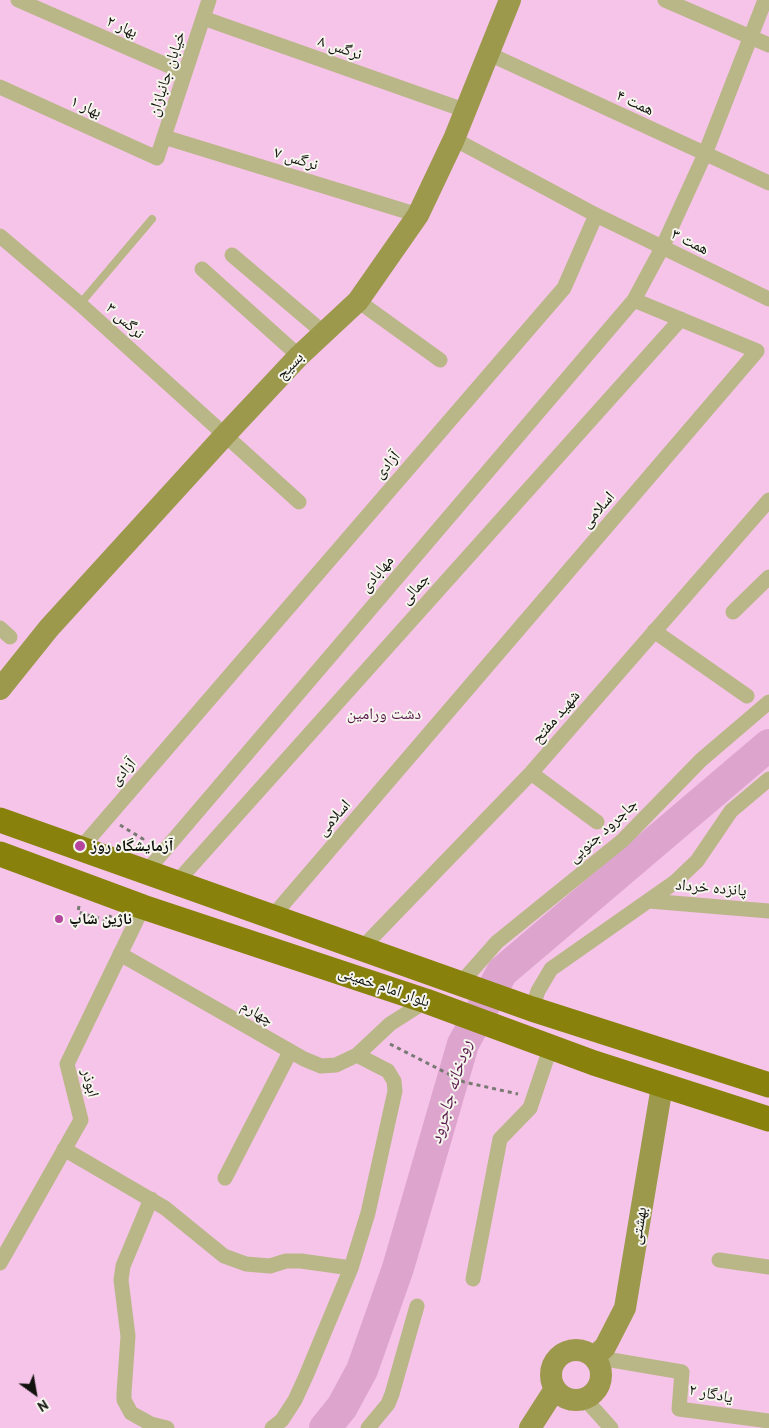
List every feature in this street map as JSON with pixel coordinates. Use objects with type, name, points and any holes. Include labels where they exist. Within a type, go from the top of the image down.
[{"type":"main road","name":"بسیج","points":[[0,689],[49,628],[225,435],[299,356],[358,301],[418,215],[454,139],[464,110],[510,0]]},
{"type":"main road","name":"بلوار امام خمینی","points":[[0,820],[532,1009],[769,1085]]},
{"type":"main road","name":"بلوار امام خمینی","points":[[0,854],[143,907],[426,1001],[662,1086],[769,1119]]},
{"type":"main road","name":"بهشتی","points":[[594,1357],[605,1347],[624,1308],[662,1086]]},
{"type":"main road","points":[[580,1350],[594,1357],[601,1372],[601,1380],[597,1388],[585,1398],[568,1399],[555,1389],[551,1373],[557,1358],[564,1353],[580,1350]]},
{"type":"main road","points":[[530,1428],[555,1389]]},
{"type":"street","name":"بهار ۲","points":[[18,0],[185,73]]},
{"type":"street","name":"خیابان جانبازان","points":[[157,158],[209,0]]},
{"type":"street","points":[[665,0],[769,45]]},
{"type":"street","points":[[634,300],[662,248],[705,154],[765,0]]},
{"type":"street","name":"نرگس ۸","points":[[203,18],[464,110]]},
{"type":"street","name":"همت ۴","points":[[487,53],[769,182]]},
{"type":"street","name":"بهار ۱","points":[[0,87],[157,158]]},
{"type":"street","name":"نرگس ۷","points":[[164,136],[418,215]]},
{"type":"street","points":[[454,139],[596,215]]},
{"type":"street","name":"همت ۳","points":[[596,215],[769,299]]},
{"type":"street","name":"آزادی","points":[[81,848],[564,288],[596,215]]},
{"type":"street","name":"نرگس ۳","points":[[0,236],[80,304],[299,502]]},
{"type":"street","points":[[232,255],[324,333]]},
{"type":"street","points":[[202,269],[299,356]]},
{"type":"street","name":"اسلامی","points":[[272,917],[757,351],[634,300]]},
{"type":"street","name":"مهابادی","points":[[146,872],[634,300]]},
{"type":"street","points":[[358,301],[440,360]]},
{"type":"street","name":"جمالی","points":[[176,882],[681,319]]},
{"type":"street","name":"شهید مفتح","points":[[361,949],[532,773],[769,500]]},
{"type":"street","points":[[733,612],[769,577]]},
{"type":"street","points":[[654,631],[748,696]]},
{"type":"street","name":"جاجرود جنوبی","points":[[452,981],[622,840],[701,760],[769,702]]},
{"type":"street","points":[[532,773],[597,822]]},
{"type":"street","points":[[532,1009],[538,991],[551,970],[675,882],[696,861],[731,811],[769,779]]},
{"type":"street","name":"پانزده خرداد","points":[[649,900],[769,911]]},
{"type":"street","name":"ابوذر","points":[[0,1263],[81,1120],[67,1064],[143,907]]},
{"type":"street","name":"چهارم","points":[[120,954],[290,1052],[320,1066],[336,1065],[357,1056],[390,1024],[426,1001]]},
{"type":"street","points":[[473,1279],[494,1161],[500,1139],[530,1108],[551,1046]]},
{"type":"street","points":[[224,1178],[290,1052]]},
{"type":"street","points":[[272,1428],[282,1420],[295,1400],[351,1268],[368,1213],[395,1091],[394,1080],[388,1071],[357,1056]]},
{"type":"street","points":[[64,1149],[165,1208],[224,1256],[246,1264],[270,1266],[286,1261],[300,1261],[351,1268]]},
{"type":"street","points":[[151,1199],[123,1266],[121,1280],[128,1336],[124,1400],[131,1413],[151,1424],[167,1428]]},
{"type":"street","points":[[719,1260],[769,1267]]},
{"type":"street","points":[[368,1428],[388,1404],[417,1306]]},
{"type":"street","name":"یادگار ۲","points":[[594,1357],[682,1372],[679,1409],[769,1421]]},
{"type":"street","points":[[585,1398],[610,1428]]},
{"type":"lane","points":[[80,304],[152,219]]},
{"type":"path","points":[[120,826],[144,839]]},
{"type":"path","points":[[78,912],[108,921]]},
{"type":"path","points":[[376,1036],[464,1082],[534,1098]]},
{"type":"green space","name":"دشت ورامین","points":[[0,0],[769,0],[769,1428],[0,1428]]},
{"type":"waterway","name":"رودخانه جاجرود","points":[[325,1428],[342,1407],[362,1370],[398,1268],[463,1044],[502,972],[769,745]]},
{"type":"place","name":"آزمایشگاه روز","points":[[80,846]]},
{"type":"place","name":"ناژین شاپ","points":[[59,919]]}]
